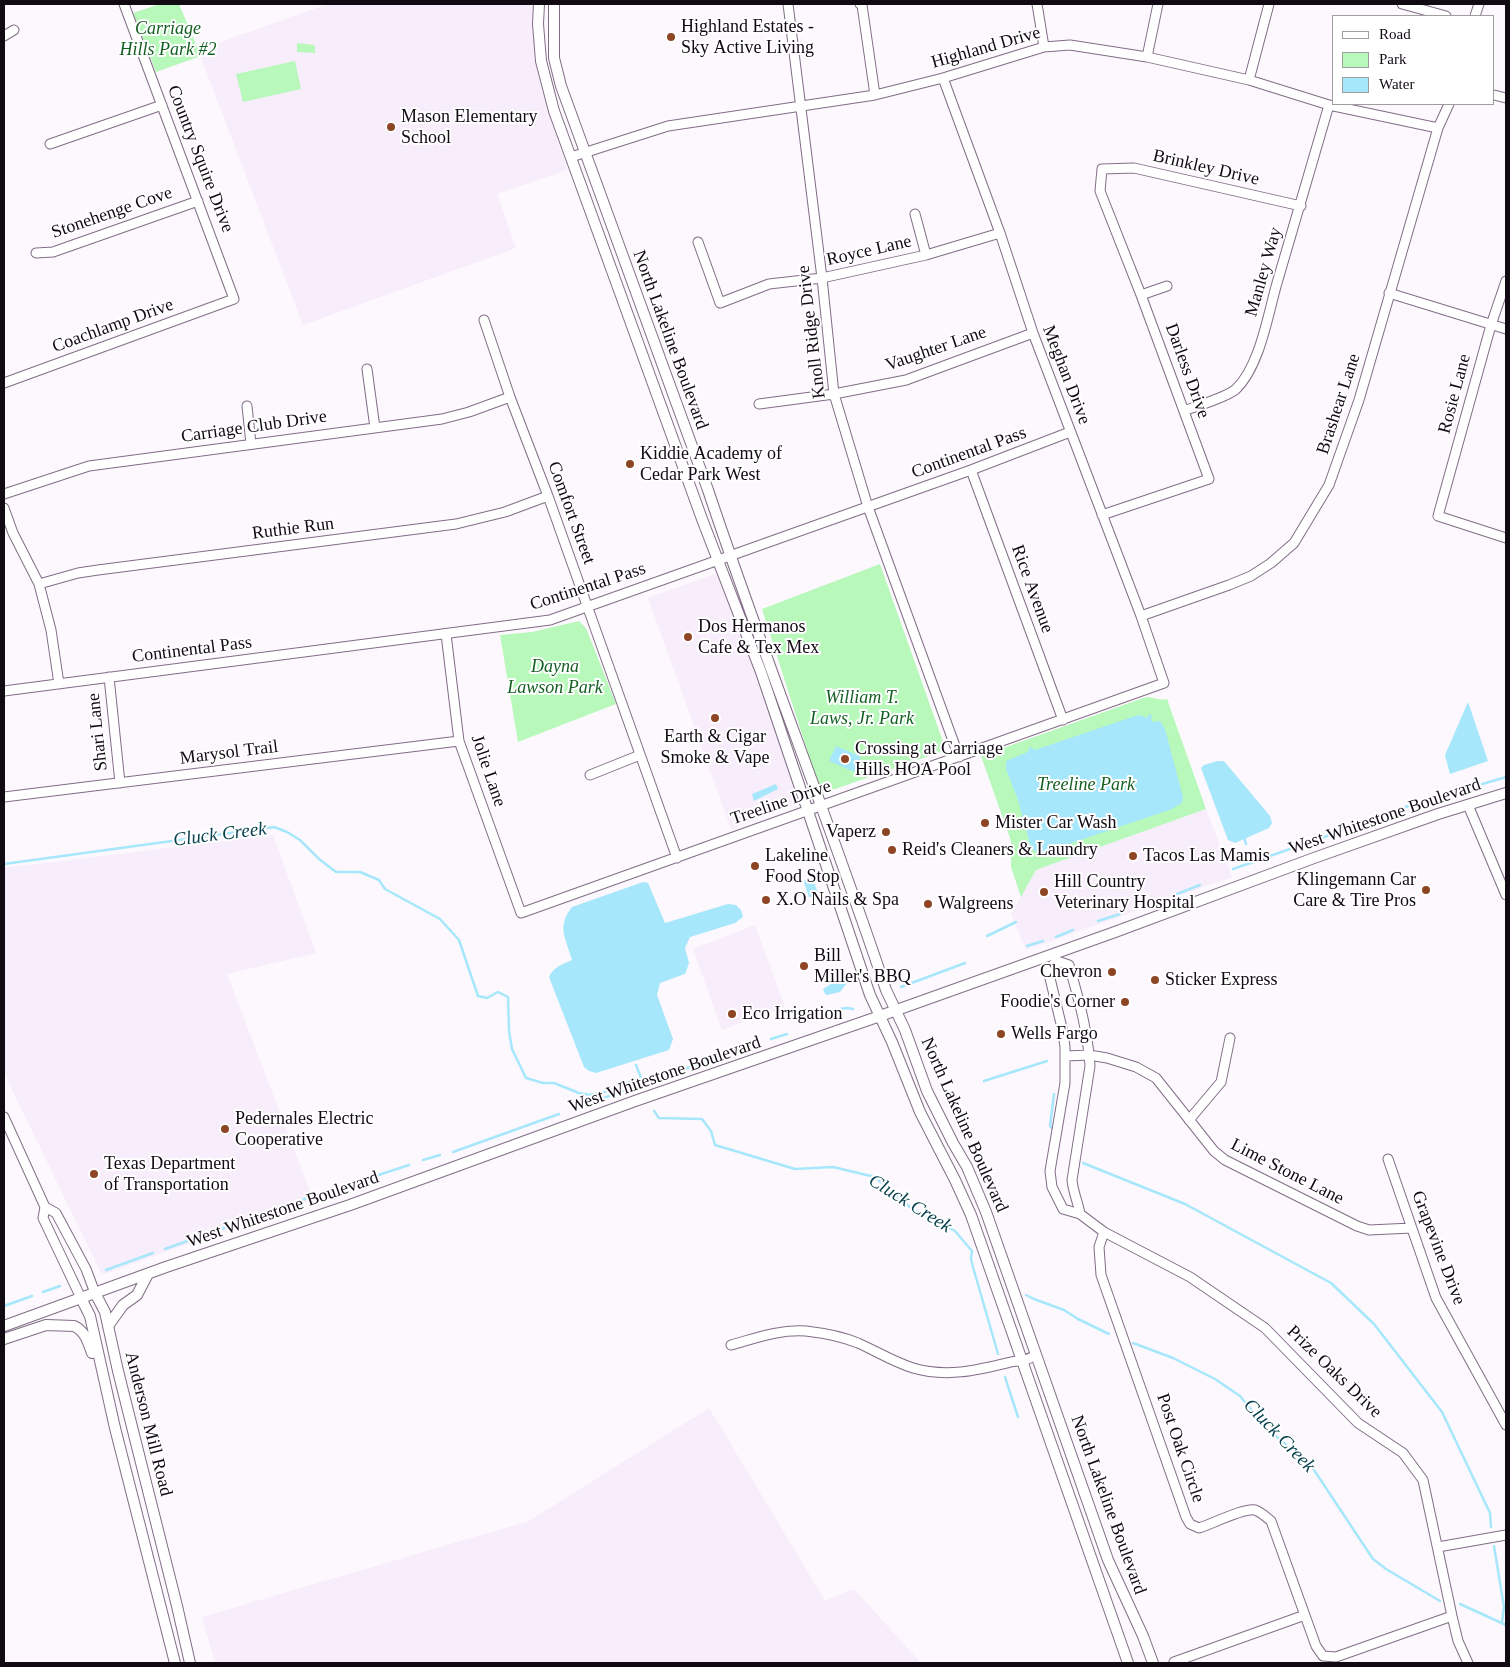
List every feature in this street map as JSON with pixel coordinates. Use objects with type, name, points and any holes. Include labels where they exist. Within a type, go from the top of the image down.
[{"type":"main road","name":"North Lakeline Boulevard","points":[[539,4],[541,61],[551,102],[718,561],[757,662],[870,996],[920,1112],[971,1215],[1128,1663]]},
{"type":"main road","name":"North Lakeline Boulevard","points":[[554,4],[554,58],[560,86],[730,557],[793,725],[886,990],[905,1030],[927,1091],[967,1167],[986,1212],[1108,1560],[1143,1636],[1153,1663]]},
{"type":"main road","name":"West Whitestone Boulevard","points":[[4,1326],[148,1274],[350,1205],[635,1101],[1056,957],[1314,858],[1506,793]]},
{"type":"main road","points":[[108,1326],[123,1305],[136,1296],[148,1274]]},
{"type":"main road","name":"Anderson Mill Road","points":[[95,1293],[105,1312],[190,1663]]},
{"type":"main road","name":"Anderson Mill Road","points":[[81,1298],[90,1316],[115,1428],[176,1663]]},
{"type":"main road","points":[[4,1339],[46,1325],[78,1327],[86,1336],[95,1364],[102,1372]]},
{"type":"main road","points":[[1073,1507],[1089,1503]]},
{"type":"street","name":"Country Squire Drive","points":[[124,4],[234,299]]},
{"type":"street","name":"Knoll Ridge Drive","points":[[788,4],[802,106],[834,394],[868,507],[959,757]]},
{"type":"street","points":[[860,4],[862,5],[875,95]]},
{"type":"street","points":[[1037,4],[1044,47]]},
{"type":"street","points":[[1147,57],[1158,4]]},
{"type":"street","points":[[1249,80],[1269,4]]},
{"type":"street","points":[[1402,4],[1442,15]]},
{"type":"street","points":[[4,36],[14,30]]},
{"type":"street","name":"Highland Drive","points":[[571,157],[668,126],[875,95],[943,78],[1044,47],[1070,45],[1147,57],[1249,80],[1329,105],[1438,128]]},
{"type":"street","name":"Meghan Drive","points":[[943,78],[1000,233],[1033,333],[1141,616],[1164,683]]},
{"type":"street","points":[[50,144],[162,105]]},
{"type":"street","name":"Manley Way","points":[[1184,410],[1236,389],[1247,374],[1260,348],[1276,284],[1301,206],[1329,105]]},
{"type":"street","name":"Brashear Lane","points":[[1141,616],[1229,585],[1251,576],[1271,563],[1294,543],[1330,484],[1359,400],[1438,128],[1449,105]]},
{"type":"street","name":"Brinkley Drive","points":[[1102,169],[1134,168],[1301,206]]},
{"type":"street","name":"Darless Drive","points":[[1102,169],[1100,191],[1141,294],[1209,479],[1102,515]]},
{"type":"street","name":"Stonehenge Cove","points":[[36,253],[54,252],[198,201]]},
{"type":"street","points":[[915,214],[926,255]]},
{"type":"street","name":"Royce Lane","points":[[698,242],[720,303],[769,284],[822,278],[926,255],[1000,233]]},
{"type":"street","name":"Rosie Lane","points":[[1506,281],[1491,325],[1438,516],[1506,538]]},
{"type":"street","points":[[1141,294],[1168,286]]},
{"type":"street","points":[[1389,293],[1506,330]]},
{"type":"street","name":"Coachlamp Drive","points":[[4,384],[234,299]]},
{"type":"street","name":"Comfort Street","points":[[484,320],[510,397],[548,496],[677,858]]},
{"type":"street","name":"Vaughter Lane","points":[[759,404],[834,394],[906,380],[1033,333]]},
{"type":"street","points":[[367,368],[375,428]]},
{"type":"street","name":"Carriage Club Drive","points":[[4,494],[89,466],[442,419],[469,412],[510,397]]},
{"type":"street","points":[[247,406],[250,444]]},
{"type":"street","name":"Continental Pass","points":[[4,691],[550,620],[972,470],[1070,432]]},
{"type":"street","name":"Rice Avenue","points":[[972,470],[1063,720]]},
{"type":"street","name":"Ruthie Run","points":[[39,584],[78,573],[98,570],[456,524],[505,512],[548,496]]},
{"type":"street","points":[[4,508],[13,533],[39,584],[51,630],[59,684]]},
{"type":"street","name":"Jolie Lane","points":[[446,634],[459,741],[521,913]]},
{"type":"street","name":"Shari Lane","points":[[109,677],[120,783]]},
{"type":"street","name":"Treeline Drive","points":[[521,913],[1164,683]]},
{"type":"street","name":"Marysol Trail","points":[[4,797],[459,741]]},
{"type":"street","points":[[590,775],[640,755]]},
{"type":"street","points":[[1468,805],[1506,895]]},
{"type":"street","points":[[1056,957],[1069,965],[1079,999],[1089,1055],[1090,1066],[1072,1180],[1080,1214]]},
{"type":"street","name":"Prize Oaks Drive","points":[[1056,957],[1048,970],[1063,1032],[1066,1056],[1050,1180],[1056,1198],[1063,1210],[1080,1214],[1104,1232],[1190,1277],[1265,1328],[1358,1423],[1403,1453],[1423,1480],[1458,1642],[1468,1663]]},
{"type":"street","points":[[1189,1120],[1222,1082],[1230,1038]]},
{"type":"street","name":"Lime Stone Lane","points":[[1066,1056],[1089,1055],[1107,1058],[1136,1067],[1156,1078],[1214,1151],[1225,1160],[1357,1226],[1369,1230],[1412,1228]]},
{"type":"street","name":"Anderson Mill Road","points":[[4,1117],[45,1207],[43,1218],[81,1298]]},
{"type":"street","name":"Grapevine Drive","points":[[1388,1159],[1436,1298],[1506,1424]]},
{"type":"street","name":"Anderson Mill Road","points":[[45,1207],[56,1213],[86,1269],[95,1293]]},
{"type":"street","name":"Post Oak Circle","points":[[1104,1232],[1099,1247],[1101,1275],[1190,1524],[1198,1528],[1254,1510],[1263,1514],[1271,1521],[1304,1615],[1316,1646],[1323,1656],[1336,1657],[1452,1616]]},
{"type":"street","points":[[731,1345],[766,1334],[803,1331],[840,1337],[856,1342],[895,1361],[928,1372],[969,1372],[1022,1361],[1036,1355]]},
{"type":"street","points":[[1438,1547],[1506,1535]]},
{"type":"street","points":[[1174,1662],[1304,1615]]},
{"type":"shaded area","name":"Mason Elementary School","points":[[328,4],[538,4],[540,84],[567,170],[497,194],[516,248],[303,325],[198,50]]},
{"type":"shaded area","points":[[718,573],[802,802],[731,829],[648,598]]},
{"type":"shaded area","points":[[1206,809],[1232,877],[1026,950],[1011,914],[1036,870]]},
{"type":"shaded area","points":[[273,835],[316,953],[227,974],[313,1199],[102,1275],[4,1073],[4,868]]},
{"type":"shaded area","points":[[755,925],[785,1007],[722,1030],[693,949]]},
{"type":"shaded area","points":[[709,1408],[825,1601],[854,1589],[921,1663],[215,1663],[202,1617],[529,1521]]},
{"type":"green space","name":"Carriage Hills Park #2","points":[[160,4],[179,4],[201,56],[156,72],[133,13]]},
{"type":"green space","points":[[297,43],[315,45],[315,53],[297,52]]},
{"type":"green space","points":[[295,61],[301,89],[243,102],[236,74]]},
{"type":"green space","name":"William T. Laws, Jr. Park","points":[[880,564],[946,750],[821,794],[762,609]]},
{"type":"green space","name":"Dayna Lawson Park","points":[[579,621],[586,628],[616,704],[518,742],[500,635],[532,632]]},
{"type":"green space","name":"Treeline Park","points":[[1146,697],[1161,700],[1167,699],[1206,809],[1036,870],[1021,897],[1011,867],[1011,841],[981,756]]},
{"type":"water","points":[[1468,702],[1488,761],[1450,774],[1445,755]]},
{"type":"water","name":"Treeline Park","points":[[1149,714],[1152,715],[1152,722],[1160,721],[1165,729],[1183,797],[1182,803],[1172,809],[1039,854],[1031,848],[1018,800],[1006,769],[1006,761],[1028,752],[1031,747],[1035,750],[1135,716],[1140,715],[1147,718]]},
{"type":"water","name":"Crossing at Carriage Hills HOA Pool","points":[[836,746],[861,757],[854,772],[829,761]]},
{"type":"water","points":[[1224,761],[1270,816],[1272,823],[1269,828],[1235,843],[1228,840],[1201,768],[1204,765]]},
{"type":"water","points":[[776,784],[778,789],[754,801],[752,794]]},
{"type":"water","points":[[805,880],[813,880],[819,898],[815,900],[813,897],[809,897],[804,883]]},
{"type":"water","points":[[643,882],[648,883],[665,923],[728,904],[736,905],[741,910],[743,917],[735,923],[690,937],[685,948],[689,963],[685,974],[660,983],[657,995],[673,1039],[669,1050],[596,1073],[584,1067],[549,977],[556,968],[572,960],[563,927],[567,914],[572,907]]},
{"type":"water","points":[[837,972],[845,973],[847,983],[840,992],[827,995],[823,989],[834,982]]},
{"type":"waterway","points":[[1449,794],[1506,777]]},
{"type":"waterway","points":[[1233,869],[1419,802]]},
{"type":"waterway","name":"Cluck Creek","points":[[4,864],[274,827],[300,840],[319,859],[336,872],[360,872],[379,880],[385,889],[440,919],[459,940],[478,996],[487,998],[498,992],[508,997],[509,1031],[512,1049],[526,1078],[543,1083],[554,1083],[579,1093],[590,1095],[604,1092],[640,1078]]},
{"type":"waterway","points":[[1244,837],[1246,844]]},
{"type":"waterway","points":[[1249,853],[1252,863]]},
{"type":"waterway","points":[[1177,894],[1200,885]]},
{"type":"waterway","points":[[1098,921],[1120,914]]},
{"type":"waterway","points":[[987,936],[1016,922]]},
{"type":"waterway","points":[[1056,937],[1073,930]]},
{"type":"waterway","points":[[1027,946],[1043,941]]},
{"type":"waterway","points":[[901,987],[965,963]]},
{"type":"waterway","points":[[840,1009],[853,1009]]},
{"type":"waterway","points":[[771,1039],[787,1034]]},
{"type":"waterway","points":[[750,1046],[758,1043]]},
{"type":"waterway","points":[[684,1069],[738,1050]]},
{"type":"waterway","points":[[984,1081],[1047,1061]]},
{"type":"waterway","points":[[636,1065],[643,1083]]},
{"type":"waterway","points":[[601,1099],[662,1077]]},
{"type":"waterway","points":[[1053,1129],[1050,1126],[1054,1094]]},
{"type":"waterway","points":[[574,1109],[589,1103]]},
{"type":"waterway","name":"Cluck Creek","points":[[654,1111],[659,1118],[702,1119],[711,1131],[715,1145],[795,1169],[833,1167],[875,1177],[912,1209],[955,1231],[972,1251],[973,1267],[998,1354]]},
{"type":"waterway","points":[[453,1152],[559,1114]]},
{"type":"waterway","points":[[423,1160],[440,1155]]},
{"type":"waterway","points":[[1083,1163],[1185,1204],[1331,1283],[1374,1324],[1442,1412],[1490,1513],[1491,1527]]},
{"type":"waterway","points":[[302,1200],[409,1165]]},
{"type":"waterway","points":[[251,1218],[289,1205]]},
{"type":"waterway","points":[[165,1249],[238,1223]]},
{"type":"waterway","points":[[106,1270],[153,1253]]},
{"type":"waterway","points":[[43,1292],[60,1286]]},
{"type":"waterway","name":"Cluck Creek","points":[[1026,1295],[1064,1310],[1109,1334]]},
{"type":"waterway","points":[[4,1306],[32,1296]]},
{"type":"waterway","name":"Cluck Creek","points":[[1133,1343],[1173,1358],[1215,1379],[1240,1396],[1267,1429],[1310,1464],[1373,1559],[1386,1569],[1440,1601]]},
{"type":"waterway","points":[[1005,1377],[1018,1417]]},
{"type":"waterway","points":[[1494,1546],[1504,1607],[1502,1622]]},
{"type":"waterway","name":"Cluck Creek","points":[[1460,1604],[1506,1625]]},
{"type":"place","name":"Highland Estates - Sky Active Living","points":[[671,37]]},
{"type":"place","name":"Mason Elementary School","points":[[391,127]]},
{"type":"place","name":"Kiddie Academy of Cedar Park West","points":[[630,464]]},
{"type":"place","name":"Dos Hermanos Cafe & Tex Mex","points":[[688,637]]},
{"type":"place","name":"Earth & Cigar Smoke & Vape","points":[[715,718]]},
{"type":"place","name":"Crossing at Carriage Hills HOA Pool","points":[[845,759]]},
{"type":"place","name":"Mister Car Wash","points":[[985,823]]},
{"type":"place","name":"Vaperz","points":[[886,832]]},
{"type":"place","name":"Reid's Cleaners & Laundry","points":[[892,850]]},
{"type":"place","name":"Tacos Las Mamis","points":[[1133,856]]},
{"type":"place","name":"Lakeline Food Stop","points":[[755,866]]},
{"type":"place","name":"Klingemann Car Care & Tire Pros","points":[[1426,890]]},
{"type":"place","name":"Hill Country Veterinary Hospital","points":[[1044,892]]},
{"type":"place","name":"X.O Nails & Spa","points":[[766,900]]},
{"type":"place","name":"Walgreens","points":[[928,904]]},
{"type":"place","name":"Bill Miller's BBQ","points":[[804,966]]},
{"type":"place","name":"Chevron","points":[[1112,972]]},
{"type":"place","name":"Sticker Express","points":[[1155,980]]},
{"type":"place","name":"Foodie's Corner","points":[[1125,1002]]},
{"type":"place","name":"Eco Irrigation","points":[[732,1014]]},
{"type":"place","name":"Wells Fargo","points":[[1001,1034]]},
{"type":"place","name":"Pedernales Electric Cooperative","points":[[225,1129]]},
{"type":"place","name":"Texas Department of Transportation","points":[[94,1174]]}]
